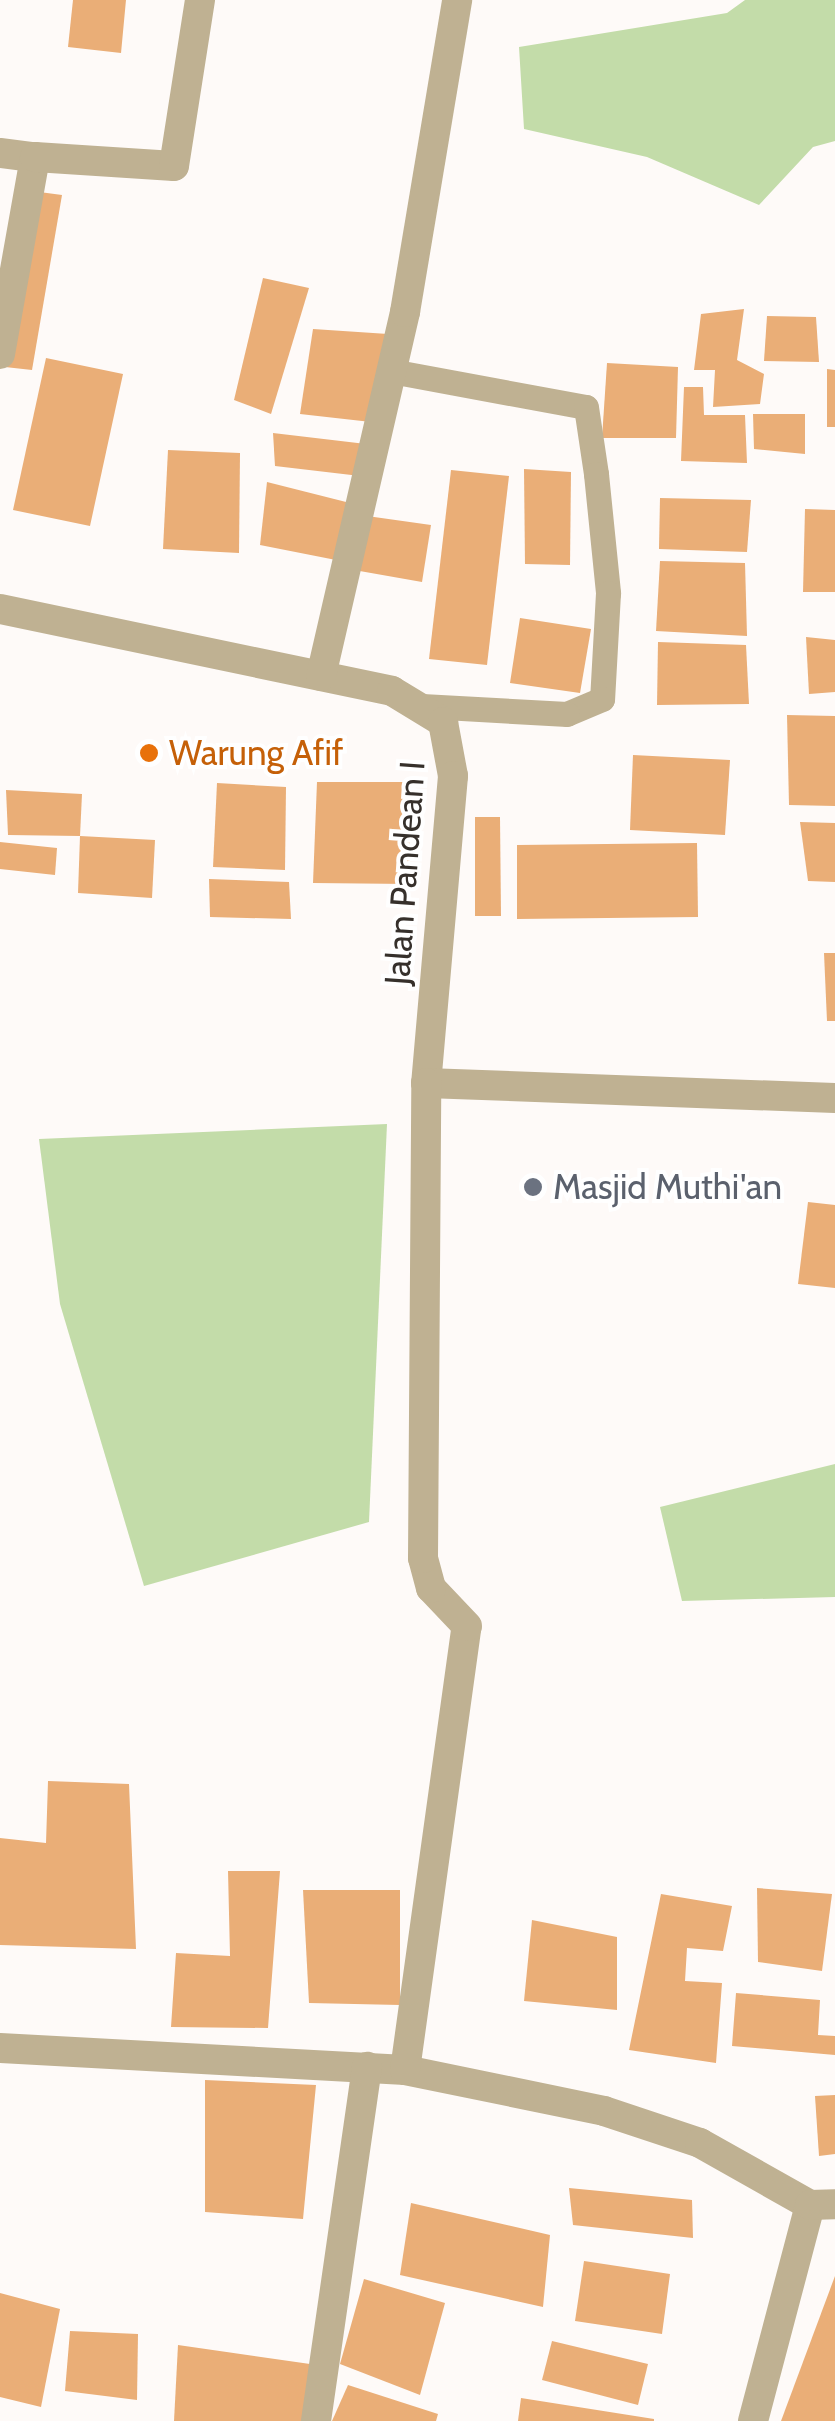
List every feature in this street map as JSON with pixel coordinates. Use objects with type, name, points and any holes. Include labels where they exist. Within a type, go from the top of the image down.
[{"type":"street","points":[[0,153],[174,166],[200,0]]},
{"type":"street","points":[[321,676],[391,371],[457,0]]},
{"type":"street","points":[[0,354],[35,157]]},
{"type":"street","points":[[0,610],[321,676],[426,706]]},
{"type":"street","name":"Jalan Pandean I","points":[[405,2070],[467,1626],[431,1588],[424,1558],[426,1082],[452,776],[447,733],[426,706]]},
{"type":"street","points":[[426,1082],[835,1098]]},
{"type":"street","points":[[0,2048],[405,2070],[604,2112],[700,2143],[822,2205],[752,2421]]},
{"type":"street","points":[[316,2421],[367,2067]]},
{"type":"lane","points":[[391,371],[586,408],[596,474],[608,593],[602,698],[567,714],[426,706]]},
{"type":"green space","points":[[745,0],[835,0],[835,141],[813,147],[759,205],[647,157],[524,129],[519,47],[727,13]]},
{"type":"green space","points":[[387,1124],[369,1522],[144,1586],[60,1304],[39,1139]]},
{"type":"green space","points":[[835,1464],[835,1597],[682,1601],[660,1507]]},
{"type":"building","points":[[73,0],[126,0],[121,53],[68,47]]},
{"type":"building","points":[[32,191],[62,195],[32,370],[5,367]]},
{"type":"building","points":[[263,278],[309,288],[271,414],[234,400]]},
{"type":"building","points":[[744,309],[737,360],[764,374],[760,404],[713,407],[715,370],[694,370],[701,314]]},
{"type":"building","points":[[767,316],[816,317],[819,362],[764,361]]},
{"type":"building","points":[[313,329],[388,334],[371,422],[300,414]]},
{"type":"building","points":[[46,358],[123,374],[90,526],[13,510]]},
{"type":"building","points":[[607,363],[678,367],[676,438],[602,438]]},
{"type":"building","points":[[827,369],[835,370],[835,427],[827,427]]},
{"type":"building","points":[[684,387],[703,387],[704,415],[745,415],[747,463],[681,461]]},
{"type":"building","points":[[753,414],[805,414],[805,454],[754,449]]},
{"type":"building","points":[[273,433],[366,444],[360,476],[275,466]]},
{"type":"building","points":[[168,450],[240,453],[239,553],[163,549]]},
{"type":"building","points":[[524,469],[571,472],[570,565],[525,564]]},
{"type":"building","points":[[451,470],[509,476],[487,665],[429,659]]},
{"type":"building","points":[[267,482],[354,504],[341,561],[260,545]]},
{"type":"building","points":[[660,498],[751,500],[747,552],[659,549]]},
{"type":"building","points":[[805,509],[835,510],[835,592],[803,592]]},
{"type":"building","points":[[360,515],[431,525],[422,582],[354,570]]},
{"type":"building","points":[[660,561],[745,563],[747,636],[656,631]]},
{"type":"building","points":[[520,618],[591,629],[580,693],[510,683]]},
{"type":"building","points":[[806,637],[835,640],[835,692],[809,694]]},
{"type":"building","points":[[658,642],[746,645],[749,704],[657,705]]},
{"type":"building","points":[[787,715],[835,716],[835,806],[789,805]]},
{"type":"building","points":[[633,755],[730,760],[725,835],[630,830]]},
{"type":"building","points":[[317,782],[411,782],[409,884],[313,883]]},
{"type":"building","points":[[217,783],[286,787],[285,870],[213,867]]},
{"type":"building","points":[[6,790],[82,794],[80,836],[8,835]]},
{"type":"building","points":[[475,817],[500,817],[501,916],[475,916]]},
{"type":"building","points":[[800,822],[835,823],[835,882],[808,881]]},
{"type":"building","points":[[80,836],[155,840],[152,898],[78,893]]},
{"type":"building","points":[[0,842],[57,848],[55,875],[0,869]]},
{"type":"building","points":[[697,843],[698,917],[517,919],[517,845]]},
{"type":"building","points":[[209,879],[289,882],[291,919],[210,917]]},
{"type":"building","points":[[824,953],[835,953],[835,1021],[827,1021]]},
{"type":"building","points":[[808,1202],[835,1205],[835,1288],[798,1284]]},
{"type":"building","points":[[48,1781],[129,1784],[136,1949],[0,1945],[0,1838],[46,1843]]},
{"type":"building","points":[[228,1871],[280,1871],[268,2028],[171,2027],[176,1953],[230,1956]]},
{"type":"building","points":[[757,1888],[832,1894],[822,1971],[758,1962]]},
{"type":"building","points":[[303,1890],[400,1890],[400,2005],[309,2003]]},
{"type":"building","points":[[661,1894],[732,1906],[723,1951],[687,1948],[685,1981],[722,1983],[716,2063],[629,2050]]},
{"type":"building","points":[[532,1920],[617,1937],[617,2010],[524,2001]]},
{"type":"building","points":[[736,1993],[820,2000],[818,2035],[835,2036],[835,2055],[732,2046]]},
{"type":"building","points":[[205,2080],[316,2085],[303,2219],[205,2212]]},
{"type":"building","points":[[835,2095],[835,2154],[819,2156],[815,2096]]},
{"type":"building","points":[[569,2188],[692,2200],[693,2238],[573,2225]]},
{"type":"building","points":[[411,2203],[550,2235],[543,2307],[400,2275]]},
{"type":"building","points":[[584,2261],[670,2274],[662,2334],[575,2321]]},
{"type":"building","points":[[835,2276],[835,2421],[781,2421]]},
{"type":"building","points":[[364,2279],[445,2303],[420,2395],[340,2364]]},
{"type":"building","points":[[0,2293],[60,2309],[41,2407],[0,2397]]},
{"type":"building","points":[[70,2331],[138,2334],[137,2400],[65,2391]]},
{"type":"building","points":[[552,2341],[648,2364],[638,2405],[542,2380]]},
{"type":"building","points":[[178,2345],[310,2364],[307,2421],[174,2421]]},
{"type":"building","points":[[348,2385],[438,2414],[436,2421],[332,2421]]},
{"type":"building","points":[[521,2398],[654,2419],[654,2421],[518,2421]]},
{"type":"place","name":"Warung Afif","points":[[149,753]]},
{"type":"place","name":"Masjid Muthi'an","points":[[533,1187]]}]
